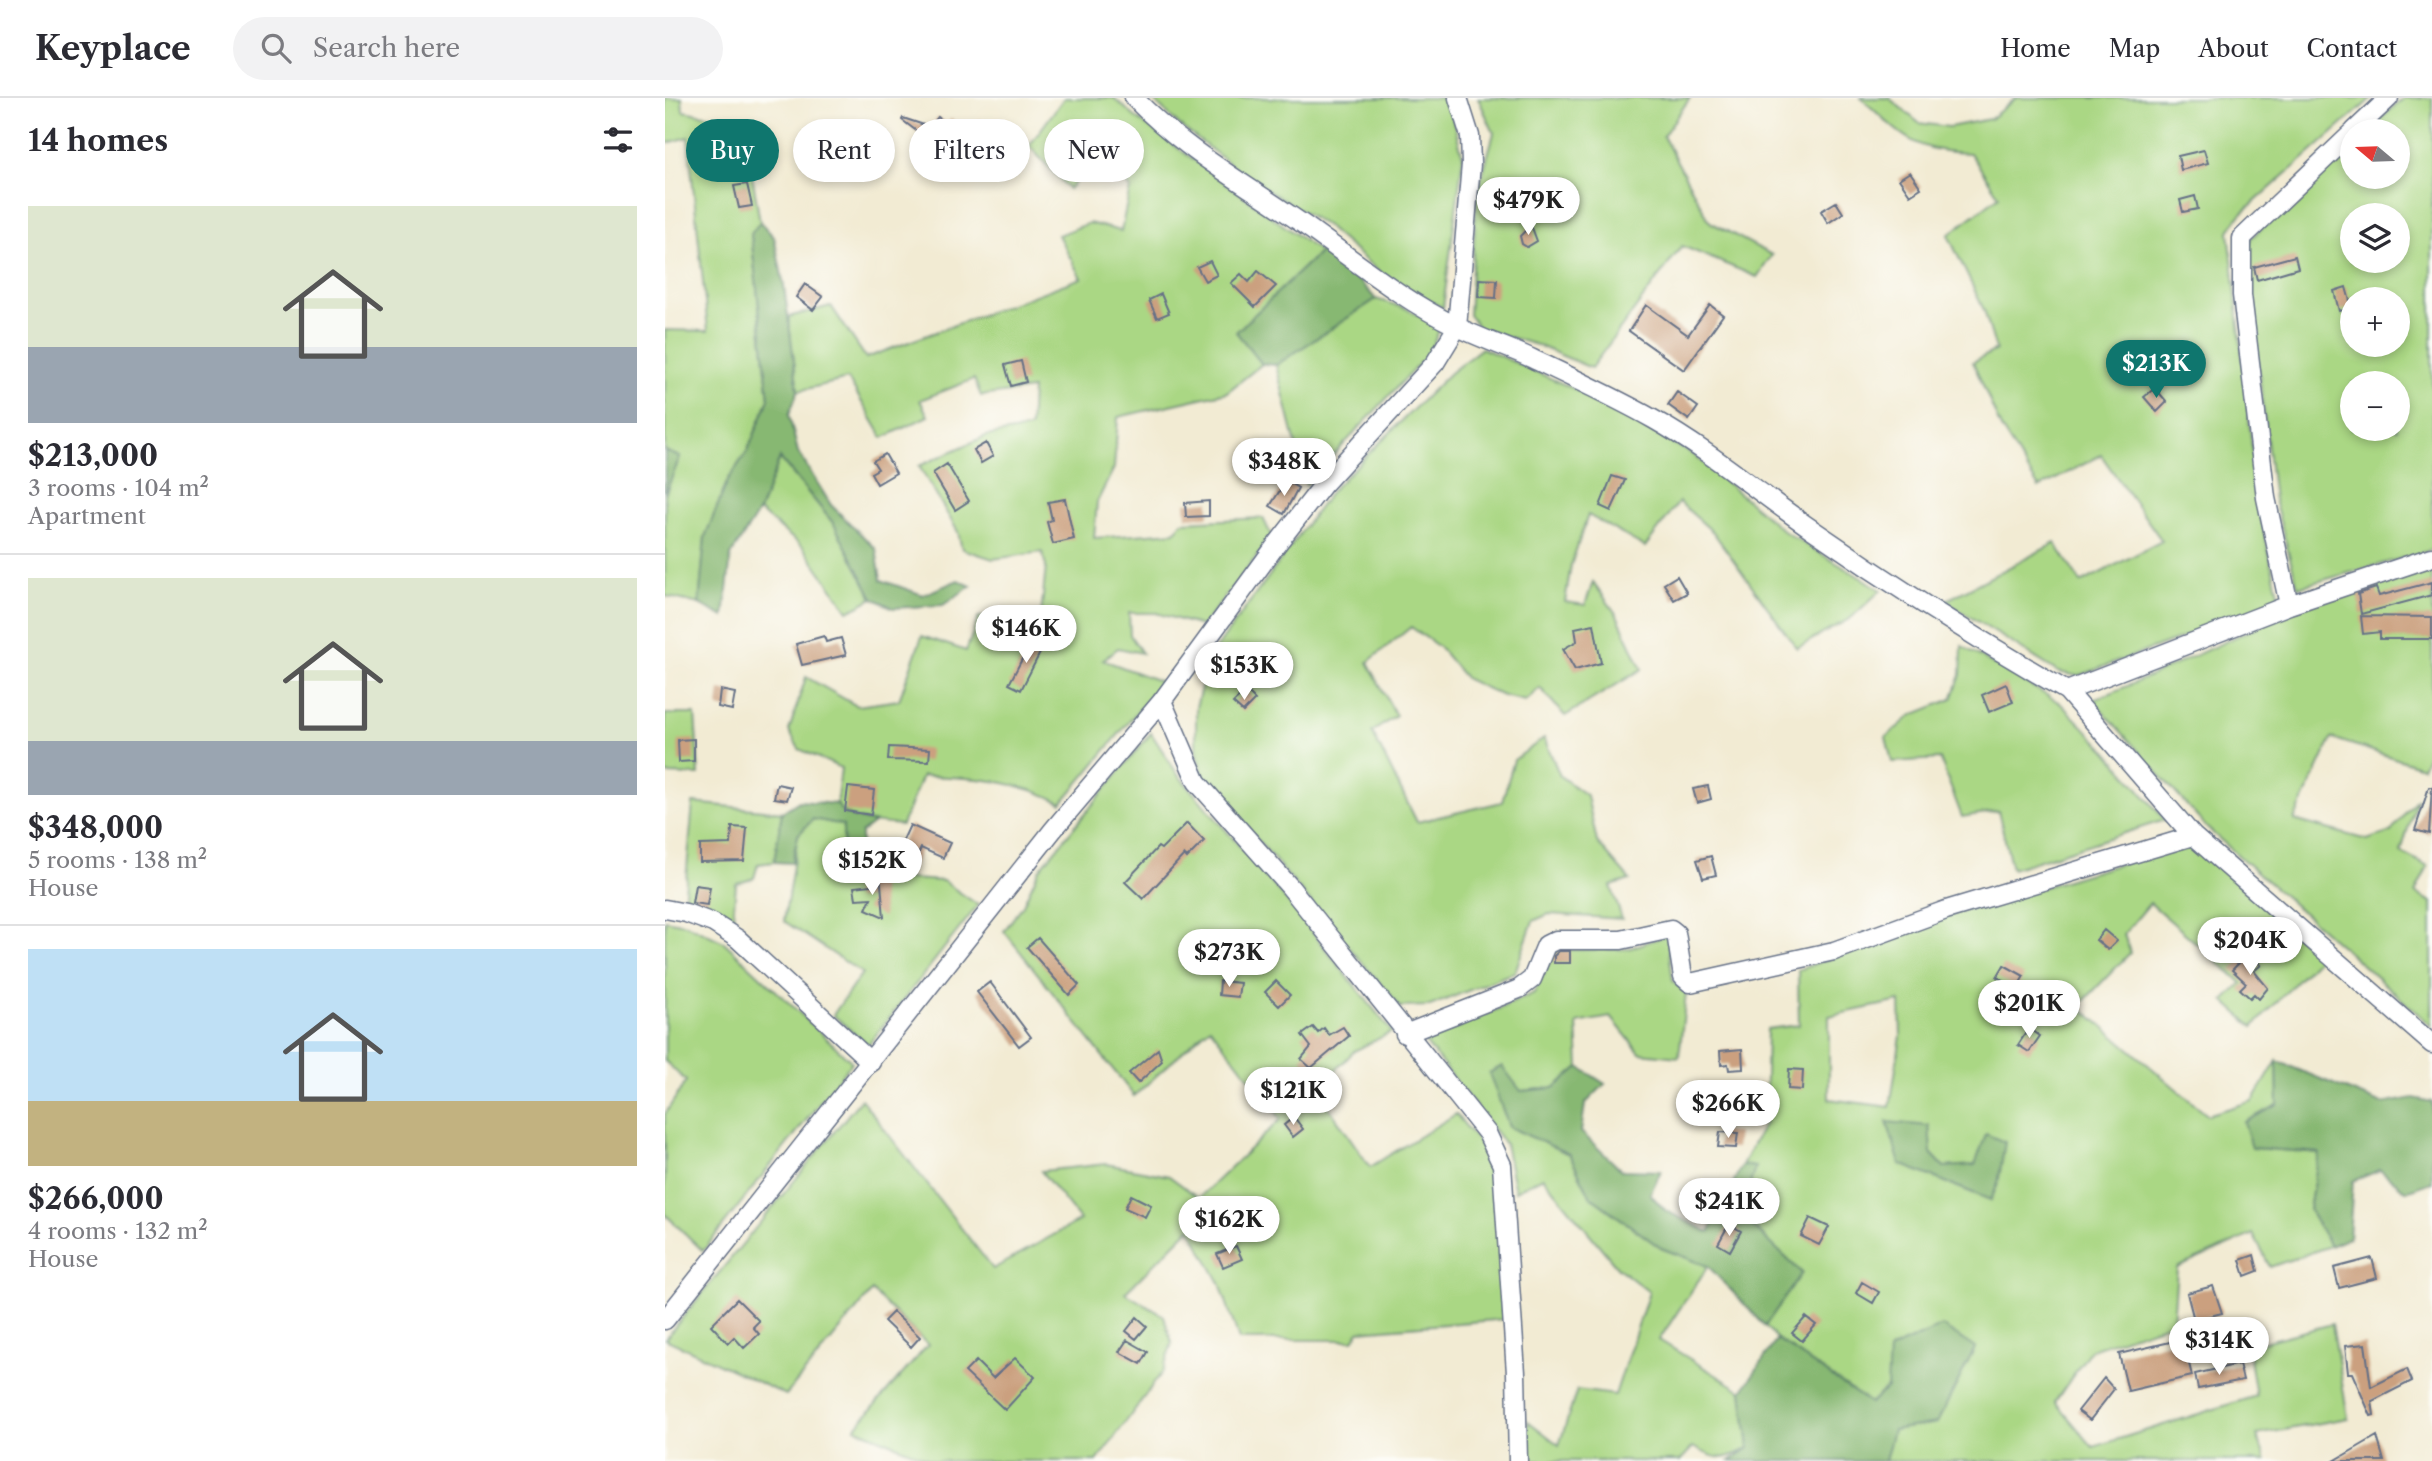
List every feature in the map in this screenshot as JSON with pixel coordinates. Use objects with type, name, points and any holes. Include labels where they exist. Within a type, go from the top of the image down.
[{"type":"street","points":[[1134,98],[1153,118],[1225,175],[1318,234],[1397,292],[1457,327],[1532,358],[1653,419],[1723,463],[1801,522],[1893,584],[1979,640],[2067,691],[2193,836],[2432,1044]]},
{"type":"street","points":[[665,1320],[1053,830],[1162,701],[1274,548],[1377,423],[1434,363],[1457,327],[1471,164],[1470,136],[1458,98]]},
{"type":"street","points":[[2367,119],[2389,98]]},
{"type":"street","points":[[2289,605],[2266,498],[2242,295],[2242,237],[2340,144]]},
{"type":"street","points":[[2067,691],[2289,605],[2432,557]]},
{"type":"street","points":[[1162,701],[1197,782],[1290,887],[1405,1034],[1487,1133],[1503,1165],[1516,1373],[1518,1461]]},
{"type":"street","points":[[1405,1034],[1519,989],[1532,979],[1546,945],[1556,940],[1621,940],[1671,929],[1676,933],[1683,977],[1690,983],[1712,980],[1834,951],[1946,910],[2193,836]]},
{"type":"street","points":[[665,909],[713,923],[738,939],[871,1062]]},
{"type":"green space","points":[[665,98],[682,98],[683,111],[727,119],[686,119],[686,138],[665,144]]},
{"type":"green space","points":[[1064,98],[1114,98],[1138,119],[1049,119]]},
{"type":"green space","points":[[1151,98],[1447,98],[1463,157],[1443,308],[1378,271],[1325,225],[1251,180],[1179,125]]},
{"type":"green space","points":[[1478,98],[1690,98],[1663,136],[1710,222],[1772,255],[1757,277],[1682,246],[1591,368],[1537,345],[1480,329],[1469,315],[1477,194],[1494,133]]},
{"type":"green space","points":[[1861,98],[1889,98],[1919,123],[1949,127],[1990,119],[2016,98],[2372,98],[2348,119],[2340,119],[2340,126],[2241,214],[2229,231],[2258,505],[2280,602],[2078,676],[2058,672],[1945,601],[2055,543],[2081,583],[2162,541],[2101,455],[2039,488],[2001,428],[1973,362],[1996,350],[1984,310],[1948,235],[1999,196],[1970,153],[1950,152],[1921,145],[1898,132]]},
{"type":"green space","points":[[2404,98],[2432,98],[2432,550],[2298,587],[2274,500],[2246,262],[2251,238],[2340,156],[2340,189],[2410,189],[2410,119],[2380,119]]},
{"type":"green space","points":[[1144,123],[1320,252],[1237,331],[1262,364],[1227,392],[1118,417],[1114,468],[1097,502],[1094,538],[1175,532],[1182,522],[1263,518],[1272,537],[1202,626],[1156,613],[1129,613],[1130,635],[1142,653],[1118,648],[1103,660],[1162,682],[1062,803],[1029,789],[994,781],[922,776],[902,825],[854,818],[840,809],[837,802],[841,768],[799,749],[789,731],[806,677],[857,706],[899,700],[922,636],[966,651],[979,617],[1041,616],[1046,566],[1042,552],[993,559],[962,549],[958,532],[919,466],[986,436],[1030,428],[1032,389],[981,396],[974,379],[920,400],[928,416],[883,438],[848,379],[798,391],[788,317],[831,306],[866,358],[1081,278],[1058,235],[1089,223],[1121,231],[1130,188],[1124,182],[1144,182]]},
{"type":"green space","points":[[1044,125],[1044,162],[1030,145]]},
{"type":"green space","points":[[693,182],[753,182],[760,222],[751,234],[769,399],[748,450],[728,480],[705,537],[699,604],[665,596],[665,494],[680,457],[665,451],[665,330],[708,331]]},
{"type":"green space","points":[[1062,182],[1076,182],[1069,189]]},
{"type":"green space","points":[[760,222],[774,237],[784,286],[798,391],[789,415],[798,452],[831,505],[876,549],[881,580],[923,595],[958,580],[971,586],[943,605],[893,608],[873,598],[834,524],[780,458],[759,511],[731,555],[724,617],[699,604],[705,537],[728,480],[748,450],[769,399],[751,234]]},
{"type":"green space","points":[[1320,252],[1344,264],[1376,299],[1276,365],[1262,364],[1236,332]]},
{"type":"green space","points":[[1376,299],[1405,308],[1440,328],[1430,352],[1306,485],[1276,365]]},
{"type":"green space","points":[[1482,348],[1579,391],[1694,455],[1785,532],[1881,590],[1851,618],[1797,648],[1713,532],[1679,502],[1645,547],[1588,515],[1571,565],[1565,602],[1585,605],[1593,582],[1617,615],[1642,669],[1565,716],[1540,688],[1525,701],[1503,696],[1466,679],[1439,647],[1411,627],[1368,662],[1396,716],[1372,732],[1417,822],[1502,802],[1514,760],[1544,738],[1560,776],[1587,796],[1597,842],[1630,880],[1611,886],[1622,919],[1549,914],[1533,921],[1515,972],[1430,1006],[1400,1007],[1204,777],[1196,752],[1196,707],[1209,658],[1332,490],[1450,373]]},
{"type":"green space","points":[[665,451],[680,457],[665,494]]},
{"type":"green space","points":[[780,458],[834,524],[873,598],[848,611],[803,547],[759,511]]},
{"type":"green space","points":[[2432,567],[2432,746],[2422,767],[2332,738],[2294,820],[2367,840],[2391,832],[2417,798],[2401,852],[2428,866],[2415,893],[2432,902],[2432,1026],[2207,828],[2093,700],[2330,596],[2373,581]]},
{"type":"green space","points":[[1962,646],[2060,703],[2107,751],[2165,820],[2012,869],[1998,811],[1962,817],[1940,759],[1892,762],[1886,737],[1912,715],[1952,699],[1961,675]]},
{"type":"green space","points":[[665,714],[695,714],[699,775],[665,774]]},
{"type":"green space","points":[[1151,733],[1178,775],[1287,901],[1392,1032],[1354,1051],[1317,1090],[1370,1167],[1456,1114],[1485,1150],[1496,1175],[1507,1319],[1359,1331],[1353,1340],[1239,1340],[1220,1283],[1190,1228],[1125,1293],[1164,1316],[1172,1343],[1163,1371],[1097,1461],[934,1461],[855,1428],[928,1345],[872,1291],[786,1395],[665,1339],[861,1099],[993,1269],[1080,1220],[1041,1171],[1106,1164],[1169,1176],[1199,1198],[1281,1119],[1210,1027],[1134,1096],[1004,931],[1023,905],[1039,870]]},
{"type":"green space","points":[[799,801],[837,804],[848,815],[874,823],[861,833],[861,868],[844,875],[843,825],[813,819],[798,835],[792,863],[774,862],[782,812]]},
{"type":"green space","points":[[693,803],[782,812],[774,862],[758,864],[754,878],[736,884],[733,918],[684,902]]},
{"type":"green space","points":[[813,819],[843,825],[844,875],[943,881],[978,905],[868,1045],[833,1015],[862,973],[784,921],[798,835]]},
{"type":"green space","points":[[2193,842],[2320,957],[2253,1027],[2224,1001],[2242,983],[2150,903],[2124,934],[2130,953],[2079,1006],[2207,1115],[2253,1101],[2277,1061],[2278,1105],[2245,1122],[2253,1148],[2320,1153],[2309,1209],[2330,1246],[2270,1267],[2253,1234],[2177,1268],[2173,1322],[2091,1349],[2055,1402],[2093,1447],[2256,1396],[2248,1346],[2332,1324],[2348,1418],[2257,1435],[2266,1461],[1885,1461],[1892,1430],[1887,1388],[1870,1403],[1777,1339],[1765,1326],[1802,1273],[1740,1215],[1755,1167],[1742,1165],[1765,1122],[1767,1029],[1799,1025],[1798,970],[1947,916]],"holes":[[[1900,1001],[1901,1036],[1890,1107],[1829,1099],[1829,1016]],[[1929,1126],[1931,1153],[1944,1167],[1975,1166],[1990,1200],[1900,1164]]]},
{"type":"green space","points":[[665,920],[686,924],[724,942],[852,1062],[703,1251],[665,1214],[665,1114],[686,1081],[665,1061]]},
{"type":"green space","points":[[1667,935],[1673,981],[1686,993],[1679,1057],[1640,1053],[1611,1017],[1577,1023],[1579,1067],[1554,1088],[1521,1091],[1509,1127],[1569,1154],[1591,1197],[1661,1248],[1708,1266],[1659,1340],[1742,1391],[1749,1448],[1721,1458],[1693,1447],[1680,1461],[1529,1461],[1528,1421],[1559,1445],[1577,1390],[1615,1395],[1649,1292],[1617,1267],[1543,1177],[1515,1191],[1505,1144],[1425,1042],[1534,993],[1555,950],[1628,949]]},
{"type":"green space","points":[[2277,1061],[2382,1104],[2414,1098],[2432,1102],[2432,1182],[2406,1191],[2380,1170],[2353,1181],[2349,1238],[2330,1246],[2309,1209],[2319,1153],[2252,1148],[2244,1122],[2278,1105]]},
{"type":"green space","points":[[1502,1066],[1521,1091],[1554,1088],[1579,1067],[1605,1084],[1585,1104],[1581,1132],[1621,1170],[1661,1171],[1650,1194],[1666,1211],[1709,1232],[1742,1165],[1755,1167],[1741,1215],[1802,1273],[1765,1326],[1708,1266],[1661,1248],[1591,1197],[1569,1154],[1509,1127],[1489,1073]]},
{"type":"green space","points":[[1887,1122],[1929,1126],[1931,1153],[1944,1167],[1975,1165],[1986,1134],[2005,1142],[1998,1184],[1991,1200],[1900,1164]]},
{"type":"green space","points":[[1942,1326],[1975,1348],[1937,1423],[1893,1430],[1885,1461],[1730,1461],[1749,1448],[1742,1391],[1777,1339],[1870,1403],[1887,1388],[1889,1350]]},
{"type":"building","points":[[2204,150],[2208,163],[2181,170],[2178,156]]},
{"type":"building","points":[[1910,172],[1921,188],[1910,195],[1899,179]]},
{"type":"building","points":[[747,184],[752,206],[739,208],[734,186]]},
{"type":"building","points":[[1534,187],[1554,197],[1546,211],[1527,201]]},
{"type":"building","points":[[2195,196],[2198,209],[2183,212],[2180,200]]},
{"type":"building","points":[[1836,202],[1843,213],[1828,223],[1821,211]]},
{"type":"building","points":[[1531,225],[1537,241],[1527,247],[1522,244],[1520,236]]},
{"type":"building","points":[[2295,256],[2298,268],[2257,280],[2254,267]]},
{"type":"building","points":[[1210,261],[1217,275],[1205,281],[1197,267]]},
{"type":"building","points":[[1258,271],[1276,286],[1255,307],[1231,283],[1241,274],[1249,282]]},
{"type":"building","points":[[1479,279],[1497,280],[1496,298],[1478,297]]},
{"type":"building","points":[[805,284],[823,297],[813,310],[796,297]]},
{"type":"building","points":[[2340,289],[2340,311],[2339,311],[2334,291]]},
{"type":"building","points":[[1161,294],[1169,313],[1157,318],[1149,300]]},
{"type":"building","points":[[1646,305],[1688,335],[1710,305],[1723,315],[1684,370],[1629,331]]},
{"type":"building","points":[[1021,361],[1026,382],[1011,386],[1005,365]]},
{"type":"building","points":[[2155,388],[2167,402],[2157,412],[2144,397]]},
{"type":"building","points":[[1677,392],[1698,407],[1689,420],[1668,405]]},
{"type":"building","points":[[986,443],[993,456],[981,463],[974,450]]},
{"type":"building","points":[[885,454],[896,473],[877,484],[871,473],[878,469],[873,461]]},
{"type":"building","points":[[947,464],[969,501],[955,510],[933,473]]},
{"type":"building","points":[[1612,476],[1625,480],[1611,511],[1600,506]]},
{"type":"building","points":[[1286,481],[1298,488],[1284,514],[1270,506]]},
{"type":"building","points":[[1065,499],[1074,539],[1053,544],[1047,522],[1052,520],[1048,502]]},
{"type":"building","points":[[1209,501],[1209,516],[1186,517],[1185,503]]},
{"type":"building","points":[[1677,576],[1687,593],[1674,600],[1664,584]]},
{"type":"building","points":[[2432,582],[2432,595],[2361,614],[2358,594],[2376,588],[2379,596]]},
{"type":"building","points":[[2361,616],[2432,617],[2432,639],[2380,639],[2380,632],[2363,634]]},
{"type":"building","points":[[1594,624],[1601,663],[1575,670],[1563,649],[1577,641],[1575,628]]},
{"type":"building","points":[[824,636],[826,642],[841,638],[846,655],[802,665],[796,644]]},
{"type":"building","points":[[1032,640],[1043,647],[1021,690],[1009,684]]},
{"type":"building","points":[[2006,684],[2013,702],[1989,712],[1982,695]]},
{"type":"building","points":[[720,690],[735,693],[732,710],[718,707]]},
{"type":"building","points":[[1246,691],[1255,700],[1243,712],[1233,703]]},
{"type":"building","points":[[694,739],[694,761],[679,762],[678,740]]},
{"type":"building","points":[[889,747],[930,749],[929,761],[888,760]]},
{"type":"building","points":[[777,784],[791,787],[787,800],[774,798]]},
{"type":"building","points":[[1708,786],[1711,799],[1697,803],[1693,789]]},
{"type":"building","points":[[848,787],[874,790],[871,815],[845,811]]},
{"type":"building","points":[[2429,787],[2432,787],[2429,834],[2415,830]]},
{"type":"building","points":[[1187,823],[1204,841],[1187,858],[1184,855],[1143,899],[1125,882],[1158,847],[1161,849]]},
{"type":"building","points":[[910,825],[950,843],[943,858],[921,848],[911,870],[893,862]]},
{"type":"building","points":[[732,827],[747,828],[744,861],[700,862],[700,845],[731,844]]},
{"type":"building","points":[[1711,856],[1716,875],[1703,878],[1697,860]]},
{"type":"building","points":[[880,879],[884,917],[866,909],[871,898],[856,899],[854,887],[878,884]]},
{"type":"building","points":[[695,885],[710,887],[707,905],[692,903]]},
{"type":"building","points":[[2104,930],[2117,941],[2108,950],[2096,940]]},
{"type":"building","points":[[1038,938],[1079,985],[1069,995],[1027,947]]},
{"type":"building","points":[[1559,951],[1570,951],[1570,963],[1554,963],[1554,956]]},
{"type":"building","points":[[2249,953],[2261,965],[2254,971],[2268,988],[2259,999],[2254,994],[2250,998],[2240,989],[2246,983],[2232,970]]},
{"type":"building","points":[[2004,965],[2024,976],[2017,988],[1997,977]]},
{"type":"building","points":[[1220,981],[1240,983],[1238,997],[1219,995]]},
{"type":"building","points":[[1276,981],[1290,995],[1279,1006],[1265,992]]},
{"type":"building","points":[[990,982],[1031,1037],[1019,1046],[977,992]]},
{"type":"building","points":[[1313,1027],[1318,1033],[1324,1028],[1329,1035],[1343,1027],[1349,1036],[1311,1068],[1301,1059],[1311,1047],[1302,1035]]},
{"type":"building","points":[[2029,1028],[2040,1036],[2029,1052],[2018,1045]]},
{"type":"building","points":[[1158,1049],[1162,1061],[1138,1083],[1129,1073]]},
{"type":"building","points":[[1742,1049],[1743,1069],[1729,1070],[1728,1064],[1721,1065],[1720,1051]]},
{"type":"building","points":[[1789,1069],[1803,1070],[1802,1090],[1788,1089]]},
{"type":"building","points":[[1294,1117],[1303,1129],[1293,1137],[1284,1125]]},
{"type":"building","points":[[1720,1132],[1738,1133],[1736,1148],[1718,1147]]},
{"type":"building","points":[[1131,1195],[1151,1205],[1145,1217],[1125,1208]]},
{"type":"building","points":[[1810,1218],[1829,1227],[1819,1245],[1801,1236]]},
{"type":"building","points":[[1729,1224],[1741,1231],[1730,1251],[1718,1244]]},
{"type":"building","points":[[1236,1246],[1242,1259],[1223,1267],[1217,1254]]},
{"type":"building","points":[[2254,1255],[2258,1271],[2245,1276],[2240,1260]]},
{"type":"building","points":[[2372,1258],[2377,1278],[2339,1288],[2334,1268]]},
{"type":"building","points":[[1862,1282],[1879,1292],[1873,1303],[1856,1293]]},
{"type":"building","points":[[2213,1286],[2222,1313],[2194,1320],[2187,1293]]},
{"type":"building","points":[[737,1299],[759,1321],[753,1327],[759,1334],[744,1348],[734,1337],[728,1343],[711,1325]]},
{"type":"building","points":[[893,1312],[920,1337],[911,1347],[884,1321]]},
{"type":"building","points":[[1137,1317],[1147,1326],[1136,1339],[1126,1331]]},
{"type":"building","points":[[1806,1317],[1816,1325],[1802,1341],[1792,1333]]},
{"type":"building","points":[[2183,1339],[2192,1376],[2128,1391],[2119,1354]]},
{"type":"building","points":[[1127,1340],[1148,1352],[1141,1364],[1119,1352]]},
{"type":"building","points":[[2365,1344],[2371,1387],[2407,1369],[2412,1381],[2372,1401],[2374,1415],[2371,1416],[2352,1373],[2348,1373],[2345,1346]]},
{"type":"building","points":[[1015,1358],[1035,1377],[1005,1410],[965,1372],[976,1361],[993,1378]]},
{"type":"building","points":[[2239,1364],[2243,1380],[2198,1389],[2195,1374]]},
{"type":"building","points":[[2104,1378],[2114,1389],[2090,1420],[2078,1411]]},
{"type":"building","points":[[2377,1436],[2384,1461],[2334,1461],[2358,1447]]}]
